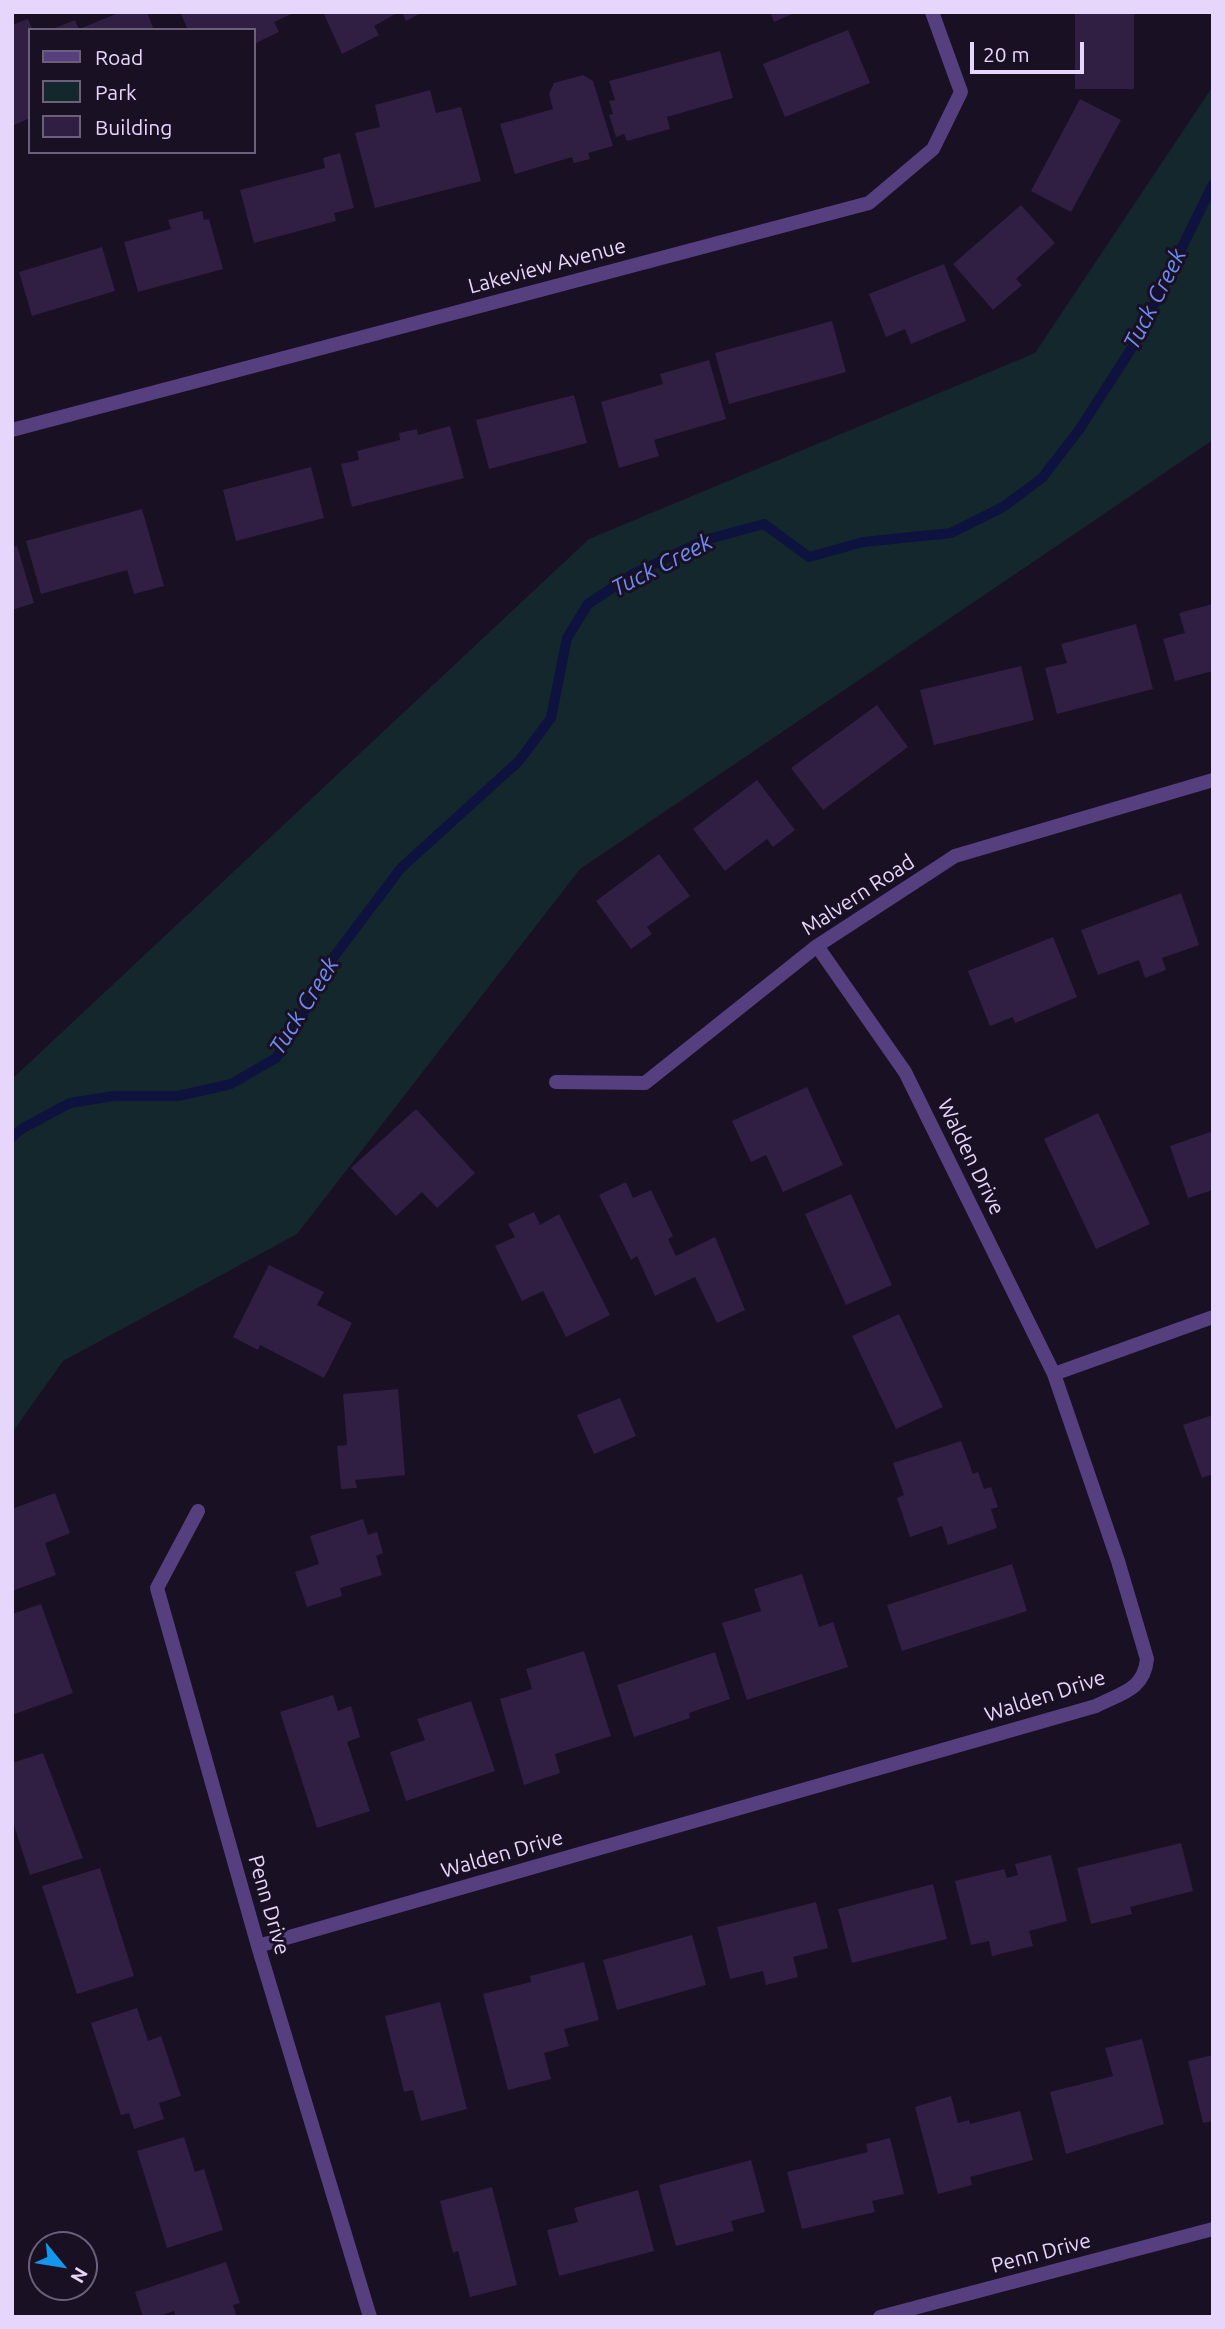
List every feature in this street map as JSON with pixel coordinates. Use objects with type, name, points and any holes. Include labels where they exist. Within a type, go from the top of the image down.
[{"type":"street","name":"Lakeview Avenue","points":[[12,430],[869,203],[933,149],[961,92],[932,12]]},
{"type":"street","name":"Malvern Road","points":[[556,1082],[645,1083],[817,946],[955,856],[1213,780]]},
{"type":"street","name":"Walden Drive","points":[[258,1946],[1096,1706],[1133,1687],[1146,1674],[1147,1659],[1118,1561],[1054,1374],[905,1072],[817,946]]},
{"type":"street","points":[[1054,1374],[1213,1317]]},
{"type":"street","name":"Penn Drive","points":[[198,1511],[157,1588],[258,1946],[370,2317]]},
{"type":"street","name":"Penn Drive","points":[[880,2317],[1213,2229]]},
{"type":"green space","points":[[1213,86],[1213,440],[580,869],[297,1234],[63,1361],[12,1433],[12,1079],[589,539],[1035,353]]},
{"type":"building","points":[[121,12],[147,12],[153,28],[81,28]]},
{"type":"building","points":[[180,12],[296,12],[274,22],[279,32],[256,43],[256,28],[187,28]]},
{"type":"building","points":[[323,12],[399,12],[374,26],[379,35],[342,54]]},
{"type":"building","points":[[402,12],[423,12],[406,21]]},
{"type":"building","points":[[770,12],[797,12],[774,22]]},
{"type":"building","points":[[1075,12],[1134,12],[1134,89],[1075,89]]},
{"type":"building","points":[[28,19],[32,28],[28,28],[28,119],[12,126],[12,25]]},
{"type":"building","points":[[75,20],[79,28],[55,28]]},
{"type":"building","points":[[848,30],[870,83],[785,117],[763,64]]},
{"type":"building","points":[[720,51],[733,98],[667,117],[670,129],[627,141],[624,134],[616,137],[609,115],[613,114],[609,101],[615,100],[609,81]]},
{"type":"building","points":[[583,75],[593,81],[613,146],[588,153],[590,159],[574,163],[572,157],[515,174],[500,124],[553,109],[549,94],[554,83]]},
{"type":"building","points":[[430,90],[436,113],[461,107],[481,181],[375,208],[355,133],[380,127],[375,105]]},
{"type":"building","points":[[1080,99],[1121,120],[1071,212],[1031,191]]},
{"type":"building","points":[[340,153],[354,208],[334,213],[336,221],[254,243],[240,190],[325,168],[323,158]]},
{"type":"building","points":[[1021,205],[1055,243],[1016,279],[1022,285],[993,310],[953,264]]},
{"type":"building","points":[[202,211],[204,220],[209,219],[223,269],[138,292],[124,242],[171,229],[168,220]]},
{"type":"building","points":[[102,247],[115,291],[32,316],[19,272]]},
{"type":"building","points":[[944,264],[966,321],[911,344],[905,329],[886,337],[869,294]]},
{"type":"building","points":[[832,321],[846,372],[729,404],[715,353]]},
{"type":"building","points":[[709,360],[726,419],[654,440],[659,456],[619,468],[601,402],[663,384],[660,374]]},
{"type":"building","points":[[574,395],[587,443],[489,469],[476,420]]},
{"type":"building","points":[[450,426],[464,478],[352,507],[341,464],[359,460],[357,451],[400,440],[399,433],[417,429],[418,435]]},
{"type":"building","points":[[311,467],[324,518],[236,541],[223,490]]},
{"type":"building","points":[[142,509],[164,586],[134,594],[127,570],[41,594],[26,541]]},
{"type":"building","points":[[17,546],[34,603],[12,610],[12,547]]},
{"type":"building","points":[[1213,604],[1213,671],[1175,681],[1163,639],[1185,633],[1179,613]]},
{"type":"building","points":[[1136,624],[1153,689],[1057,714],[1045,668],[1067,663],[1061,644]]},
{"type":"building","points":[[1021,666],[1034,720],[934,745],[920,690]]},
{"type":"building","points":[[877,705],[908,747],[823,810],[791,768]]},
{"type":"building","points":[[757,780],[795,830],[773,847],[767,839],[725,871],[693,829]]},
{"type":"building","points":[[659,854],[690,896],[647,927],[652,934],[631,949],[596,901]]},
{"type":"building","points":[[1181,893],[1199,945],[1162,958],[1166,970],[1145,978],[1139,960],[1098,975],[1081,930]]},
{"type":"building","points":[[1053,937],[1077,997],[1015,1023],[1013,1017],[990,1026],[968,971]]},
{"type":"building","points":[[807,1087],[843,1165],[783,1192],[766,1155],[751,1162],[732,1121]]},
{"type":"building","points":[[416,1109],[475,1173],[437,1208],[422,1192],[396,1216],[351,1168]]},
{"type":"building","points":[[1098,1113],[1150,1224],[1096,1249],[1044,1139]]},
{"type":"building","points":[[1213,1131],[1213,1190],[1188,1198],[1170,1146]]},
{"type":"building","points":[[626,1182],[633,1198],[651,1190],[673,1236],[668,1239],[676,1256],[715,1237],[745,1310],[717,1323],[695,1277],[655,1296],[637,1256],[631,1260],[599,1195]]},
{"type":"building","points":[[851,1194],[892,1285],[846,1305],[805,1214]]},
{"type":"building","points":[[534,1212],[540,1225],[559,1214],[610,1315],[566,1337],[543,1291],[522,1301],[495,1246],[515,1237],[508,1224]]},
{"type":"building","points":[[269,1265],[324,1292],[317,1305],[352,1323],[324,1378],[260,1345],[258,1350],[233,1337]]},
{"type":"building","points":[[899,1314],[943,1407],[896,1429],[852,1336]]},
{"type":"building","points":[[398,1389],[405,1475],[355,1480],[357,1488],[341,1489],[337,1446],[347,1445],[343,1394]]},
{"type":"building","points":[[620,1398],[636,1436],[594,1454],[577,1415]]},
{"type":"building","points":[[1213,1415],[1213,1474],[1202,1478],[1183,1425]]},
{"type":"building","points":[[961,1441],[973,1474],[978,1472],[984,1489],[991,1487],[998,1507],[991,1509],[997,1528],[948,1545],[942,1526],[910,1537],[897,1498],[904,1495],[893,1463]]},
{"type":"building","points":[[55,1493],[70,1533],[45,1543],[56,1575],[12,1591],[12,1509]]},
{"type":"building","points":[[363,1519],[368,1535],[377,1532],[383,1553],[376,1556],[382,1575],[340,1588],[342,1596],[307,1607],[295,1572],[319,1564],[310,1536]]},
{"type":"building","points":[[1012,1564],[1027,1611],[902,1651],[887,1605]]},
{"type":"building","points":[[802,1574],[819,1627],[833,1622],[848,1667],[747,1700],[722,1623],[761,1611],[754,1589]]},
{"type":"building","points":[[41,1604],[73,1693],[12,1715],[12,1614]]},
{"type":"building","points":[[584,1651],[611,1736],[555,1754],[560,1773],[524,1785],[500,1699],[532,1689],[526,1669]]},
{"type":"building","points":[[715,1652],[730,1699],[689,1713],[690,1718],[634,1737],[617,1685]]},
{"type":"building","points":[[333,1695],[338,1711],[351,1706],[360,1737],[347,1742],[370,1811],[317,1828],[280,1712]]},
{"type":"building","points":[[471,1701],[495,1771],[406,1801],[390,1752],[425,1740],[417,1719]]},
{"type":"building","points":[[43,1753],[83,1858],[30,1875],[12,1819],[12,1763]]},
{"type":"building","points":[[1181,1843],[1193,1891],[1130,1907],[1132,1914],[1091,1924],[1077,1868]]},
{"type":"building","points":[[1051,1855],[1067,1921],[1029,1931],[1033,1946],[992,1956],[989,1941],[971,1945],[955,1881],[1004,1869],[1007,1878],[1018,1875],[1015,1864]]},
{"type":"building","points":[[100,1868],[134,1976],[77,1994],[42,1886]]},
{"type":"building","points":[[933,1884],[947,1939],[852,1963],[838,1909]]},
{"type":"building","points":[[816,1902],[828,1948],[793,1957],[798,1977],[766,1985],[763,1971],[730,1979],[717,1927]]},
{"type":"building","points":[[692,1935],[706,1985],[617,2010],[603,1960]]},
{"type":"building","points":[[584,1962],[599,2020],[564,2029],[569,2046],[544,2053],[551,2079],[508,2090],[483,1994],[531,1982],[530,1976]]},
{"type":"building","points":[[440,2002],[467,2109],[421,2121],[413,2090],[404,2092],[385,2016]]},
{"type":"building","points":[[137,2008],[148,2041],[161,2036],[181,2096],[159,2103],[164,2119],[134,2129],[129,2113],[121,2115],[91,2023]]},
{"type":"building","points":[[1142,2039],[1164,2124],[1066,2154],[1050,2092],[1113,2076],[1105,2048]]},
{"type":"building","points":[[1213,2055],[1213,2121],[1203,2123],[1188,2061]]},
{"type":"building","points":[[951,2096],[958,2123],[969,2120],[970,2124],[1020,2111],[1033,2160],[970,2177],[972,2185],[938,2194],[915,2107]]},
{"type":"building","points":[[184,2137],[195,2172],[204,2169],[223,2230],[167,2248],[137,2151]]},
{"type":"building","points":[[890,2138],[904,2194],[872,2201],[875,2212],[802,2229],[787,2172],[868,2152],[866,2144]]},
{"type":"building","points":[[751,2160],[765,2212],[731,2221],[734,2231],[676,2246],[659,2185]]},
{"type":"building","points":[[492,2187],[517,2285],[470,2297],[458,2251],[453,2253],[440,2201]]},
{"type":"building","points":[[638,2190],[654,2251],[559,2276],[547,2230],[578,2222],[574,2208]]},
{"type":"building","points":[[226,2262],[240,2303],[233,2305],[237,2317],[176,2317],[174,2311],[157,2317],[143,2317],[135,2292]]},
{"type":"waterway","name":"Tuck Creek","points":[[12,1137],[23,1128],[70,1103],[114,1096],[178,1096],[231,1084],[276,1058],[301,1018],[330,962],[401,868],[519,761],[551,718],[567,638],[588,604],[633,574],[705,540],[764,524],[809,557],[863,542],[951,533],[1003,507],[1042,478],[1079,430],[1135,343],[1213,184]]}]
